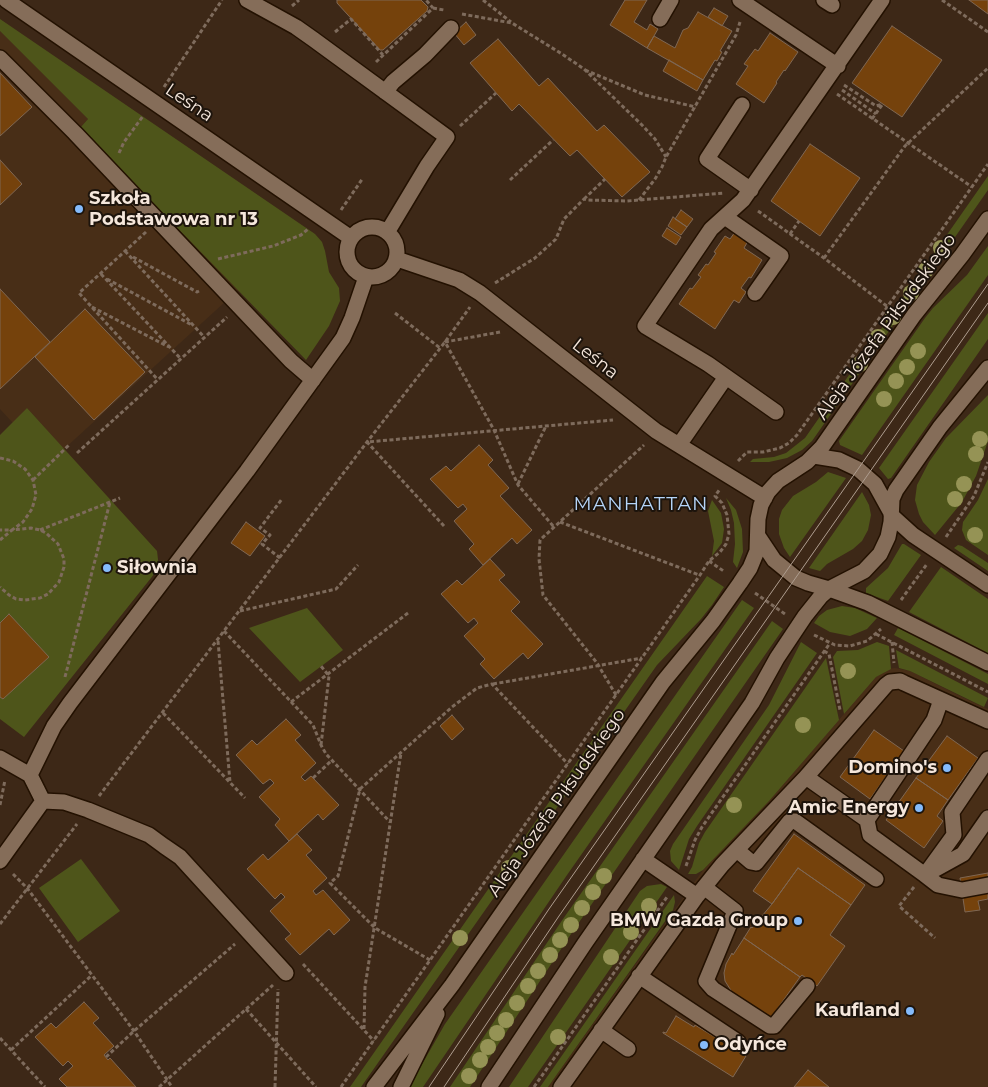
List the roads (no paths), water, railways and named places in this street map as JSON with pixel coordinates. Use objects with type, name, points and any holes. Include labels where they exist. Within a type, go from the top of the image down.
[{"type":"street","name":"Leśna","points":[[6,0],[351,238]]},
{"type":"street","points":[[660,19],[670,0]]},
{"type":"street","points":[[776,412],[708,364],[644,326],[711,229],[743,200],[838,66],[882,0]]},
{"type":"street","points":[[255,2],[296,27],[447,137],[427,166],[388,231]]},
{"type":"street","points":[[744,3],[838,66]]},
{"type":"street","points":[[386,92],[393,82],[413,67],[451,28]]},
{"type":"street","points":[[0,58],[296,367],[313,380]]},
{"type":"street","points":[[742,105],[707,159],[750,190]]},
{"type":"street","points":[[725,217],[781,256],[755,293]]},
{"type":"street","name":"Aleja Józefa Piłsudskiego","points":[[814,456],[919,308],[962,255],[988,219]]},
{"type":"street","points":[[367,227],[378,227],[388,231],[395,239],[398,249],[397,259],[393,268],[375,278],[366,277],[356,272],[348,258],[347,247],[351,238],[358,231],[367,227]]},
{"type":"street","name":"Leśna","points":[[397,259],[459,280],[480,293],[656,431],[765,498]]},
{"type":"street","points":[[30,775],[54,726],[70,703],[247,471],[343,338],[366,277]]},
{"type":"street","points":[[489,1087],[584,943],[752,703],[782,650],[805,616],[829,589],[857,575],[875,560],[888,537],[892,499],[900,485],[940,427],[988,368]]},
{"type":"street","points":[[679,445],[726,377]]},
{"type":"street","points":[[988,584],[913,535],[891,514],[875,484],[858,469],[839,460],[814,456],[778,481],[765,498],[758,519],[757,535],[774,560],[786,571],[808,584],[829,589],[868,603],[988,663]]},
{"type":"street","name":"Aleja Józefa Piłsudskiego","points":[[374,1087],[454,982],[664,682],[713,621],[743,578],[757,550],[757,535]]},
{"type":"street","points":[[561,1087],[701,891],[806,777],[886,685],[890,682],[904,682],[988,721]]},
{"type":"street","points":[[867,820],[934,720],[941,700]]},
{"type":"street","points":[[924,875],[954,835],[952,812],[988,759]]},
{"type":"street","points":[[3,760],[30,775],[43,801]]},
{"type":"street","points":[[806,777],[867,820],[870,835],[938,885],[962,890],[988,885]]},
{"type":"street","points":[[43,801],[64,802],[88,810],[149,835],[180,857],[249,932],[282,977]]},
{"type":"street","points":[[3,864],[43,801]]},
{"type":"street","points":[[924,875],[963,854],[988,818]]},
{"type":"street","points":[[737,850],[751,862],[756,863],[790,821],[796,821],[876,879]]},
{"type":"street","points":[[643,859],[735,911],[706,981],[713,989],[770,1026],[774,1026],[807,986]]},
{"type":"street","points":[[639,976],[738,1042]]},
{"type":"street","points":[[401,1087],[454,982]]},
{"type":"street","points":[[601,1030],[628,1049]]},
{"type":"tram line","points":[[429,1087],[549,909],[988,284]]},
{"type":"tram line","points":[[444,1087],[559,916],[988,303]]},
{"type":"place","name":"Szkoła Podstawowa nr 13","points":[[79,209]]},
{"type":"place","name":"Siłownia","points":[[107,568]]},
{"type":"place","name":"Domino's","points":[[947,768]]},
{"type":"place","name":"Amic Energy","points":[[919,808]]},
{"type":"place","name":"BMW Gazda Group","points":[[798,921]]},
{"type":"place","name":"Kaufland","points":[[910,1011]]},
{"type":"place","name":"Odyńce","points":[[704,1045]]},
{"type":"district","name":"MANHATTAN","points":[[641,504]]}]
